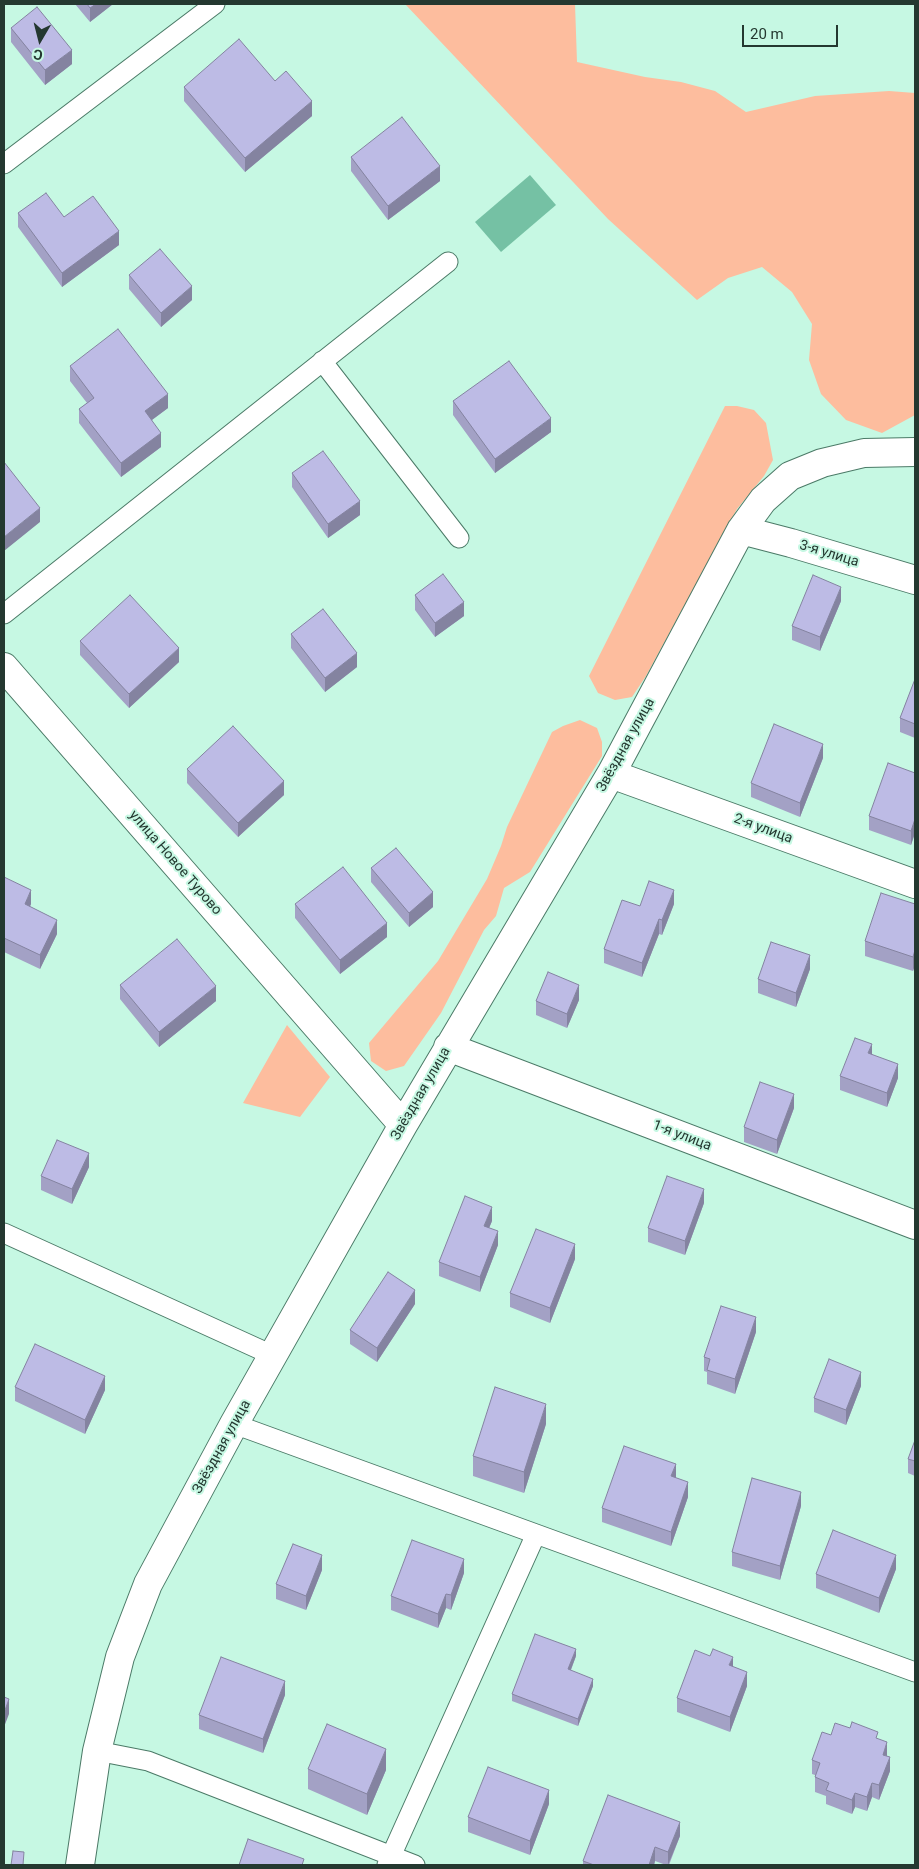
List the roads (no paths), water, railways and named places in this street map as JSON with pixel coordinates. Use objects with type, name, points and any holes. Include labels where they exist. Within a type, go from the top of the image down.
[{"type":"street","name":"Звёздная улица","points":[[80,1865],[97,1751],[120,1657],[148,1584],[272,1355],[403,1125],[611,774],[741,530],[763,500],[790,476],[822,463],[864,453],[915,452]]},
{"type":"street","name":"3-я улица","points":[[741,530],[791,542],[915,580]]},
{"type":"street","name":"улица Новое Турово","points":[[4,667],[403,1125]]},
{"type":"street","name":"2-я улица","points":[[611,774],[915,884]]},
{"type":"street","name":"1-я улица","points":[[448,1047],[915,1225]]},
{"type":"lane","points":[[4,164],[215,4]]},
{"type":"lane","points":[[4,614],[448,262]]},
{"type":"lane","points":[[322,362],[459,538]]},
{"type":"lane","points":[[4,1233],[272,1355]]},
{"type":"lane","points":[[234,1424],[915,1672]]},
{"type":"lane","points":[[388,1861],[536,1534]]},
{"type":"lane","points":[[97,1751],[148,1761],[388,1861],[415,1865]]}]
